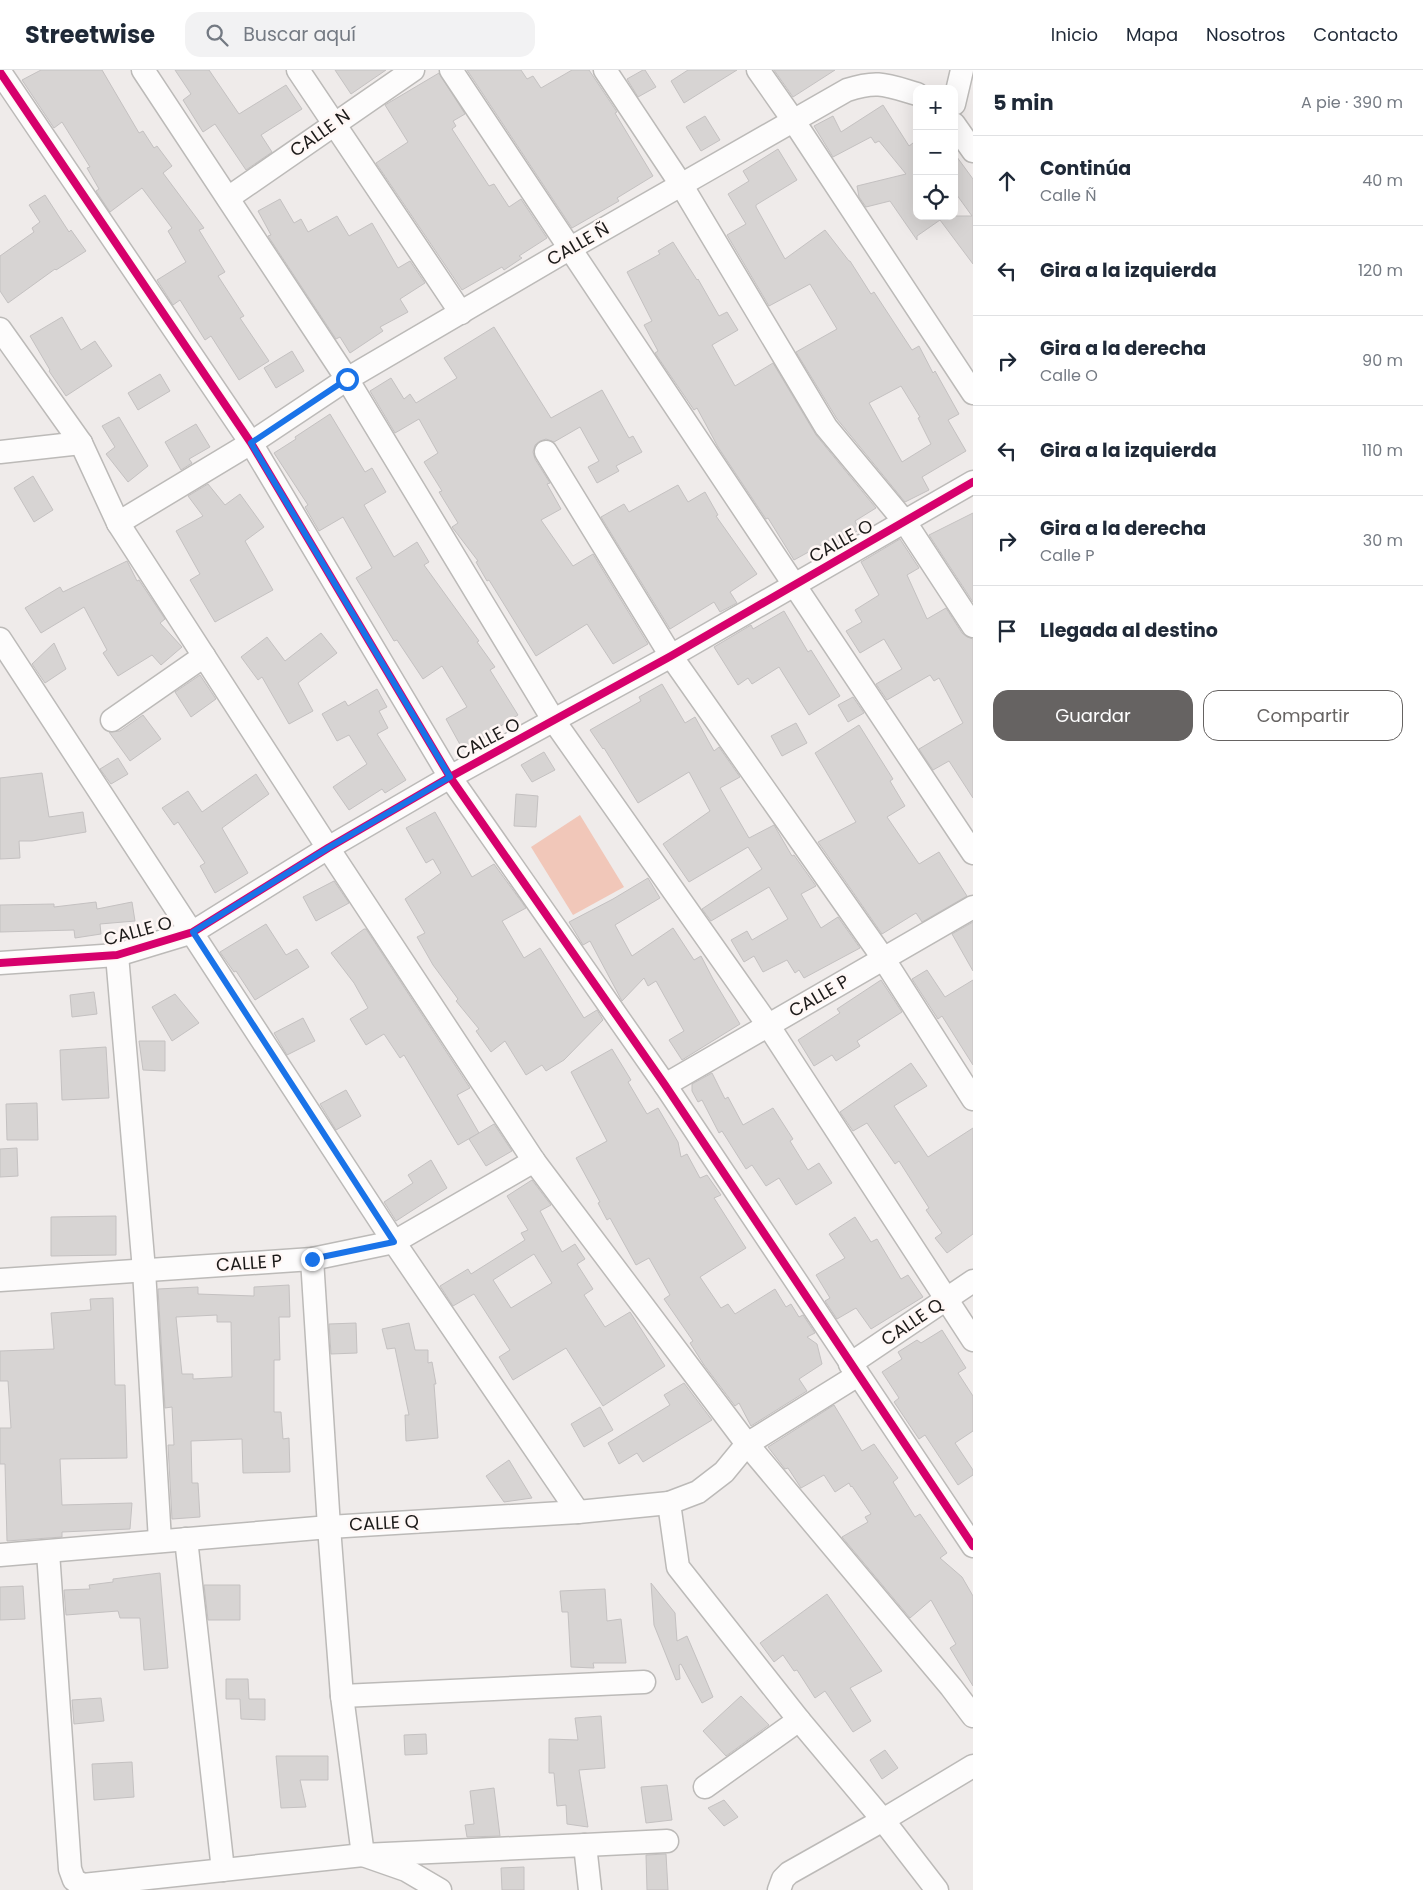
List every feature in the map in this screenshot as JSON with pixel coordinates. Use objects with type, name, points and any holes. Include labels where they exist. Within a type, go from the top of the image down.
[{"type":"street","points":[[143,70],[347,379],[554,721],[768,1025],[973,1340]]},
{"type":"street","points":[[298,70],[461,313]]},
{"type":"street","name":"CALLE N","points":[[228,198],[413,70]]},
{"type":"street","points":[[451,70],[973,853]]},
{"type":"street","points":[[605,70],[682,186],[826,428],[905,522],[973,626]]},
{"type":"street","points":[[758,70],[973,393]]},
{"type":"street","points":[[958,87],[962,70]]},
{"type":"street","points":[[0,72],[251,443],[450,777],[665,1085],[973,1546]]},
{"type":"street","name":"CALLE Ñ","points":[[118,523],[251,443],[347,379],[793,120],[849,80],[864,84],[879,83],[913,93]]},
{"type":"street","points":[[958,105],[973,108]]},
{"type":"street","points":[[958,130],[973,151]]},
{"type":"street","points":[[0,330],[81,443],[118,523],[328,848],[534,1161],[747,1444],[951,1687],[973,1716]]},
{"type":"street","points":[[0,452],[81,443]]},
{"type":"street","points":[[546,452],[670,656],[884,958],[973,1098]]},
{"type":"street","name":"CALLE O","points":[[0,963],[117,956],[193,932],[328,848],[450,777],[670,656],[973,482]]},
{"type":"street","points":[[0,639],[394,1242],[578,1512]]},
{"type":"street","points":[[112,720],[204,656]]},
{"type":"street","name":"CALLE P","points":[[665,1085],[973,907]]},
{"type":"street","points":[[117,956],[144,1270],[160,1541]]},
{"type":"street","name":"CALLE P","points":[[0,1280],[312,1259],[394,1242],[534,1161]]},
{"type":"street","points":[[312,1259],[342,1696],[363,1855]]},
{"type":"street","name":"CALLE Q","points":[[0,1555],[329,1527],[578,1512],[669,1504],[698,1492],[724,1472],[747,1444],[854,1369],[946,1299],[973,1281]]},
{"type":"street","points":[[669,1504],[678,1567],[799,1720],[883,1820],[937,1890]]},
{"type":"street","points":[[186,1539],[223,1870]]},
{"type":"street","points":[[48,1552],[70,1869],[74,1880],[83,1885],[363,1855],[666,1841]]},
{"type":"street","points":[[342,1696],[644,1682]]},
{"type":"street","points":[[705,1787],[799,1720]]},
{"type":"street","points":[[779,1890],[783,1878],[789,1873],[973,1766]]},
{"type":"street","points":[[585,1845],[590,1890]]},
{"type":"street","points":[[363,1855],[406,1870],[440,1890]]},
{"type":"shaded area","points":[[580,815],[624,887],[573,915],[531,847]]},
{"type":"building","points":[[41,70],[102,70],[139,133],[143,131],[154,148],[157,146],[172,166],[163,173],[204,228],[199,230],[225,272],[218,276],[244,316],[240,318],[269,361],[239,380],[211,336],[205,340],[180,300],[173,305],[157,280],[186,262],[168,231],[172,228],[142,188],[110,212],[96,191],[99,189],[87,168],[90,167],[62,122],[54,128],[22,80]]},
{"type":"building","points":[[175,70],[209,70],[239,114],[286,85],[302,109],[261,135],[272,152],[246,170],[215,124],[203,132],[183,100],[191,94]]},
{"type":"building","points":[[335,70],[386,70],[351,94]]},
{"type":"building","points":[[467,70],[521,70],[527,79],[533,76],[541,88],[572,70],[589,70],[617,112],[615,113],[653,176],[617,198],[619,201],[572,228]]},
{"type":"building","points":[[645,70],[656,87],[638,97],[627,79]]},
{"type":"building","points":[[688,70],[737,70],[684,103],[671,81]]},
{"type":"building","points":[[774,70],[835,70],[793,97]]},
{"type":"building","points":[[439,73],[465,114],[453,121],[456,126],[452,129],[489,186],[494,184],[509,207],[521,199],[547,238],[519,256],[522,258],[504,270],[502,267],[462,290],[376,163],[408,142],[385,105]]},
{"type":"building","points":[[883,105],[909,146],[913,143],[913,220],[940,220],[917,236],[917,240],[890,201],[866,207],[859,197],[857,186],[906,174],[879,141],[875,143],[871,137],[833,157],[814,126],[833,116],[841,132]]},
{"type":"building","points":[[705,116],[720,140],[701,151],[686,127]]},
{"type":"building","points":[[778,149],[797,180],[756,205],[756,207],[785,259],[825,230],[850,261],[871,294],[874,292],[912,350],[919,346],[933,373],[935,371],[959,414],[948,420],[966,451],[922,477],[929,490],[905,502],[837,419],[796,352],[837,329],[810,284],[769,306],[727,235],[746,224],[728,194],[749,181],[743,171]],"holes":[[[901,386],[920,417],[918,418],[931,444],[902,462],[869,403]]]},
{"type":"building","points":[[958,158],[973,179],[973,264],[940,220],[958,220],[958,216],[972,216],[958,197]]},
{"type":"building","points":[[45,195],[69,232],[71,230],[86,251],[55,269],[8,303],[0,291],[0,256],[34,232],[32,228],[40,222],[29,205]]},
{"type":"building","points":[[280,199],[294,223],[301,219],[308,232],[337,216],[349,236],[372,223],[398,268],[410,261],[425,283],[400,299],[408,312],[380,327],[383,331],[350,353],[340,337],[336,339],[268,236],[271,235],[258,211]]},
{"type":"building","points":[[673,242],[698,279],[719,316],[727,312],[738,330],[712,345],[735,386],[773,363],[816,435],[876,508],[855,521],[859,530],[837,543],[834,538],[794,560],[768,518],[766,519],[718,447],[697,408],[694,410],[655,353],[658,351],[644,325],[652,321],[627,272],[660,254],[658,251]]},
{"type":"building","points":[[62,317],[81,350],[95,341],[112,366],[66,396],[49,371],[30,336]]},
{"type":"building","points":[[494,327],[551,418],[602,390],[629,438],[633,436],[642,452],[616,466],[619,471],[597,483],[588,467],[599,461],[580,427],[554,442],[546,439],[540,441],[535,445],[533,452],[535,459],[550,483],[547,484],[561,509],[541,520],[573,566],[593,554],[648,644],[613,664],[587,624],[536,656],[489,580],[487,581],[476,562],[478,561],[452,527],[458,523],[439,492],[442,491],[424,462],[438,453],[419,419],[395,433],[370,391],[391,378],[404,399],[410,394],[416,403],[457,378],[444,358]]},
{"type":"building","points":[[292,351],[304,371],[276,388],[264,368]]},
{"type":"building","points":[[160,374],[170,391],[138,410],[128,393]]},
{"type":"building","points":[[330,414],[365,472],[372,468],[386,492],[364,505],[394,557],[417,542],[429,562],[424,565],[479,641],[477,642],[495,667],[490,670],[518,715],[463,750],[446,719],[467,707],[442,666],[423,679],[397,640],[394,641],[356,578],[372,568],[343,517],[319,531],[305,507],[308,505],[274,453]]},
{"type":"building","points":[[119,417],[148,466],[128,482],[106,454],[115,447],[102,426]]},
{"type":"building","points":[[196,424],[210,447],[189,459],[192,463],[181,470],[165,442]]},
{"type":"building","points":[[33,476],[53,510],[34,522],[14,488]]},
{"type":"building","points":[[208,484],[225,505],[240,494],[264,527],[245,541],[273,590],[215,622],[190,580],[200,574],[176,531],[203,516],[188,496]]},
{"type":"building","points":[[678,485],[688,502],[705,492],[718,515],[716,516],[757,574],[730,592],[737,603],[720,612],[714,602],[670,629],[601,517],[624,504],[629,512]]},
{"type":"building","points":[[973,513],[973,602],[929,535]]},
{"type":"building","points":[[900,539],[919,568],[907,575],[927,619],[946,608],[962,633],[973,639],[973,798],[949,761],[933,770],[919,749],[963,723],[939,678],[934,681],[930,675],[887,700],[876,684],[902,669],[884,639],[860,653],[846,631],[862,622],[855,610],[879,595],[861,562]]},
{"type":"building","points":[[127,561],[137,581],[139,580],[165,619],[160,623],[182,647],[161,665],[152,655],[118,676],[103,653],[107,650],[84,607],[41,633],[25,608],[60,587],[63,592]]},
{"type":"building","points":[[784,611],[808,652],[811,650],[840,696],[809,715],[779,667],[752,684],[748,678],[738,685],[714,647],[751,625],[753,629]]},
{"type":"building","points":[[321,633],[337,653],[298,683],[313,711],[289,724],[262,677],[258,680],[241,657],[267,637],[285,661]]},
{"type":"building","points":[[54,643],[66,669],[45,683],[32,664]]},
{"type":"building","points":[[200,675],[216,699],[191,717],[175,692]]},
{"type":"building","points":[[662,684],[685,723],[695,717],[714,751],[719,747],[740,777],[720,788],[749,838],[774,825],[792,856],[794,855],[816,886],[801,894],[821,928],[838,917],[860,948],[804,978],[799,970],[795,973],[787,960],[763,972],[754,956],[744,962],[731,940],[747,931],[752,940],[788,919],[769,887],[711,921],[702,909],[762,869],[748,847],[689,882],[663,844],[710,811],[689,772],[638,803],[604,748],[590,730],[641,701],[639,697]]},
{"type":"building","points":[[377,689],[387,707],[379,711],[388,728],[377,734],[406,780],[385,793],[382,789],[349,810],[333,787],[367,764],[349,735],[337,741],[322,714],[345,701],[348,706]]},
{"type":"building","points":[[853,697],[864,713],[848,722],[838,705]]},
{"type":"building","points":[[143,715],[161,739],[130,761],[109,732],[120,731]]},
{"type":"building","points":[[796,723],[807,743],[782,756],[771,736]]},
{"type":"building","points":[[859,725],[893,779],[890,781],[905,806],[887,817],[919,864],[939,852],[967,896],[922,922],[916,913],[882,934],[818,842],[856,822],[815,753]]},
{"type":"building","points":[[544,752],[555,770],[532,782],[521,765]]},
{"type":"building","points":[[118,758],[128,774],[111,784],[100,769]]},
{"type":"building","points":[[42,773],[49,817],[83,812],[86,832],[32,841],[19,841],[20,858],[0,859],[0,778]]},
{"type":"building","points":[[256,774],[269,794],[222,828],[248,873],[215,893],[200,866],[205,863],[178,822],[174,825],[162,808],[188,791],[202,812]]},
{"type":"building","points":[[516,794],[538,796],[536,827],[514,826]]},
{"type":"building","points":[[435,812],[472,877],[494,864],[526,908],[502,921],[524,958],[540,948],[584,1018],[597,1010],[603,1020],[564,1060],[546,1071],[542,1065],[526,1075],[505,1041],[491,1052],[476,1031],[479,1029],[456,1001],[458,999],[433,965],[417,937],[425,933],[405,899],[441,873],[433,859],[426,863],[406,828]]},
{"type":"building","points":[[648,878],[660,898],[615,925],[632,956],[673,928],[694,960],[701,956],[740,1024],[682,1060],[669,1040],[684,1031],[656,981],[648,986],[644,978],[622,1001],[590,941],[583,945],[569,922]]},
{"type":"building","points":[[334,881],[349,903],[316,921],[303,897]]},
{"type":"building","points":[[96,902],[97,909],[132,902],[135,921],[100,924],[101,934],[75,938],[74,930],[0,932],[0,905],[54,904],[54,907]]},
{"type":"building","points":[[973,922],[973,971],[952,934]]},
{"type":"building","points":[[266,924],[286,955],[297,949],[309,967],[255,1000],[236,971],[234,972],[220,952]]},
{"type":"building","points":[[366,929],[470,1088],[457,1095],[479,1133],[458,1145],[404,1055],[400,1058],[384,1034],[366,1045],[350,1019],[368,1008],[354,983],[331,953]]},
{"type":"building","points":[[927,970],[945,997],[973,980],[973,1065],[942,1016],[938,1019],[912,979]]},
{"type":"building","points":[[881,980],[902,1012],[857,1041],[860,1046],[836,1061],[832,1055],[814,1066],[798,1040],[840,1013],[837,1009]]},
{"type":"building","points":[[94,992],[97,1014],[72,1017],[70,995]]},
{"type":"building","points":[[175,994],[199,1023],[172,1041],[152,1007]]},
{"type":"building","points":[[303,1018],[315,1041],[287,1055],[274,1033]]},
{"type":"building","points":[[139,1041],[165,1041],[165,1071],[143,1070]]},
{"type":"building","points":[[106,1047],[109,1098],[62,1100],[60,1050]]},
{"type":"building","points":[[612,1049],[631,1080],[628,1082],[647,1114],[658,1108],[678,1142],[681,1157],[687,1154],[700,1178],[707,1175],[721,1195],[714,1198],[746,1248],[700,1277],[721,1308],[728,1304],[735,1314],[775,1289],[786,1307],[791,1304],[799,1317],[803,1315],[815,1333],[807,1337],[817,1344],[822,1364],[799,1379],[807,1391],[751,1426],[739,1403],[735,1406],[690,1343],[693,1341],[664,1299],[670,1295],[649,1258],[636,1265],[610,1218],[607,1220],[598,1203],[600,1202],[576,1158],[607,1141],[571,1072]]},
{"type":"building","points":[[911,1063],[927,1086],[894,1106],[928,1157],[973,1128],[973,1234],[947,1253],[935,1238],[942,1233],[926,1210],[929,1208],[899,1161],[895,1164],[867,1123],[853,1131],[840,1112]]},
{"type":"building","points":[[712,1073],[725,1099],[728,1097],[743,1125],[773,1108],[793,1139],[790,1141],[808,1170],[819,1163],[832,1183],[796,1205],[779,1178],[766,1186],[752,1165],[746,1169],[722,1131],[719,1133],[702,1100],[698,1102],[692,1091],[692,1084]]},
{"type":"building","points":[[346,1090],[361,1116],[336,1130],[320,1104]]},
{"type":"building","points":[[37,1103],[38,1140],[7,1140],[6,1104]]},
{"type":"building","points":[[494,1124],[512,1151],[486,1166],[469,1139]]},
{"type":"building","points":[[17,1148],[18,1176],[0,1177],[0,1149]]},
{"type":"building","points":[[431,1160],[447,1188],[396,1221],[384,1202],[413,1183],[408,1175]]},
{"type":"building","points":[[532,1180],[551,1205],[540,1211],[562,1252],[575,1244],[585,1259],[577,1264],[593,1289],[584,1295],[605,1327],[630,1312],[665,1366],[603,1406],[566,1348],[513,1380],[499,1357],[510,1350],[474,1294],[453,1306],[440,1286],[468,1269],[471,1274],[525,1240],[521,1233],[528,1230],[507,1196]],"holes":[[[534,1254],[552,1283],[511,1308],[493,1280]]]},
{"type":"building","points":[[116,1216],[116,1255],[51,1256],[51,1217]]},
{"type":"building","points":[[855,1217],[871,1242],[877,1239],[901,1279],[908,1275],[923,1297],[871,1329],[856,1308],[837,1319],[825,1301],[830,1298],[816,1275],[845,1258],[829,1234]]},
{"type":"building","points":[[289,1285],[290,1317],[279,1317],[280,1360],[274,1360],[274,1412],[281,1412],[283,1439],[289,1438],[290,1472],[243,1473],[242,1439],[191,1441],[192,1483],[198,1483],[200,1517],[172,1519],[168,1445],[174,1445],[172,1407],[165,1408],[158,1289],[198,1287],[198,1294],[254,1296],[254,1287]],"holes":[[[217,1315],[217,1322],[231,1322],[232,1377],[193,1379],[193,1374],[182,1374],[176,1317]]]},
{"type":"building","points":[[113,1298],[115,1385],[125,1385],[127,1458],[60,1459],[62,1505],[132,1503],[130,1529],[62,1532],[62,1537],[7,1541],[5,1464],[0,1464],[0,1428],[11,1428],[8,1381],[0,1381],[0,1351],[54,1349],[51,1313],[91,1310],[90,1299]]},
{"type":"building","points":[[356,1323],[357,1353],[331,1354],[329,1324]]},
{"type":"building","points":[[409,1323],[415,1350],[428,1350],[428,1363],[432,1362],[436,1384],[434,1384],[438,1438],[406,1441],[405,1415],[409,1415],[395,1348],[387,1349],[382,1329]]},
{"type":"building","points":[[942,1330],[966,1368],[958,1373],[973,1396],[973,1431],[955,1443],[973,1470],[973,1475],[958,1485],[925,1435],[919,1439],[894,1402],[899,1398],[882,1372],[902,1359],[898,1352],[917,1340],[921,1343]]},
{"type":"building","points":[[684,1383],[712,1420],[643,1462],[637,1453],[619,1464],[608,1443],[670,1405],[664,1395]]},
{"type":"building","points":[[834,1405],[862,1451],[874,1444],[898,1478],[893,1482],[915,1517],[920,1514],[947,1553],[940,1558],[962,1577],[973,1596],[973,1686],[950,1648],[956,1644],[931,1600],[910,1618],[842,1537],[868,1522],[865,1517],[871,1514],[852,1486],[849,1483],[835,1492],[824,1475],[801,1488],[788,1468],[785,1469],[768,1447]]},
{"type":"building","points":[[600,1407],[613,1430],[584,1447],[571,1424]]},
{"type":"building","points":[[509,1460],[532,1498],[504,1502],[486,1476]]},
{"type":"building","points":[[160,1573],[168,1668],[144,1670],[140,1618],[120,1618],[118,1611],[66,1615],[64,1590],[90,1589],[89,1585],[113,1582],[113,1579]]},
{"type":"building","points":[[651,1583],[675,1613],[677,1641],[687,1636],[713,1697],[702,1703],[681,1664],[679,1665],[680,1679],[676,1680],[654,1625]]},
{"type":"building","points":[[204,1585],[240,1585],[240,1620],[208,1620]]},
{"type":"building","points":[[23,1586],[25,1619],[0,1620],[0,1587]]},
{"type":"building","points":[[605,1589],[607,1621],[621,1619],[626,1663],[593,1663],[594,1668],[571,1667],[568,1612],[562,1612],[560,1591]]},
{"type":"building","points":[[827,1594],[882,1671],[850,1688],[871,1721],[853,1732],[825,1691],[815,1698],[797,1670],[794,1671],[783,1655],[774,1662],[760,1643]]},
{"type":"building","points":[[226,1679],[248,1679],[249,1699],[265,1699],[265,1720],[241,1719],[240,1699],[226,1699]]},
{"type":"building","points":[[741,1696],[769,1725],[726,1756],[703,1731]]},
{"type":"building","points":[[101,1698],[104,1721],[74,1724],[72,1700]]},
{"type":"building","points":[[601,1716],[605,1768],[579,1770],[588,1827],[567,1824],[566,1805],[557,1806],[554,1773],[549,1773],[549,1739],[578,1740],[575,1718]]},
{"type":"building","points":[[426,1734],[427,1754],[405,1755],[404,1735]]},
{"type":"building","points":[[885,1750],[898,1768],[882,1779],[870,1760]]},
{"type":"building","points":[[276,1756],[328,1756],[328,1780],[300,1780],[306,1807],[281,1808]]},
{"type":"building","points":[[132,1762],[134,1797],[94,1800],[92,1764]]},
{"type":"building","points":[[667,1785],[672,1820],[646,1823],[641,1787]]},
{"type":"building","points":[[494,1788],[500,1836],[467,1837],[465,1825],[474,1824],[470,1791]]},
{"type":"building","points":[[724,1800],[738,1817],[724,1826],[708,1808]]},
{"type":"building","points":[[666,1854],[668,1890],[647,1890],[646,1855]]},
{"type":"building","points":[[524,1867],[524,1890],[502,1890],[501,1868]]},
{"type":"cycle path","points":[[0,72],[251,443],[450,777],[665,1085],[973,1546]]},
{"type":"cycle path","points":[[0,963],[117,955],[193,932],[328,848],[450,777],[671,656],[973,482]]},
{"type":"route","points":[[312,1259],[394,1242],[193,932],[328,848],[450,777],[251,443],[347,379]]}]
